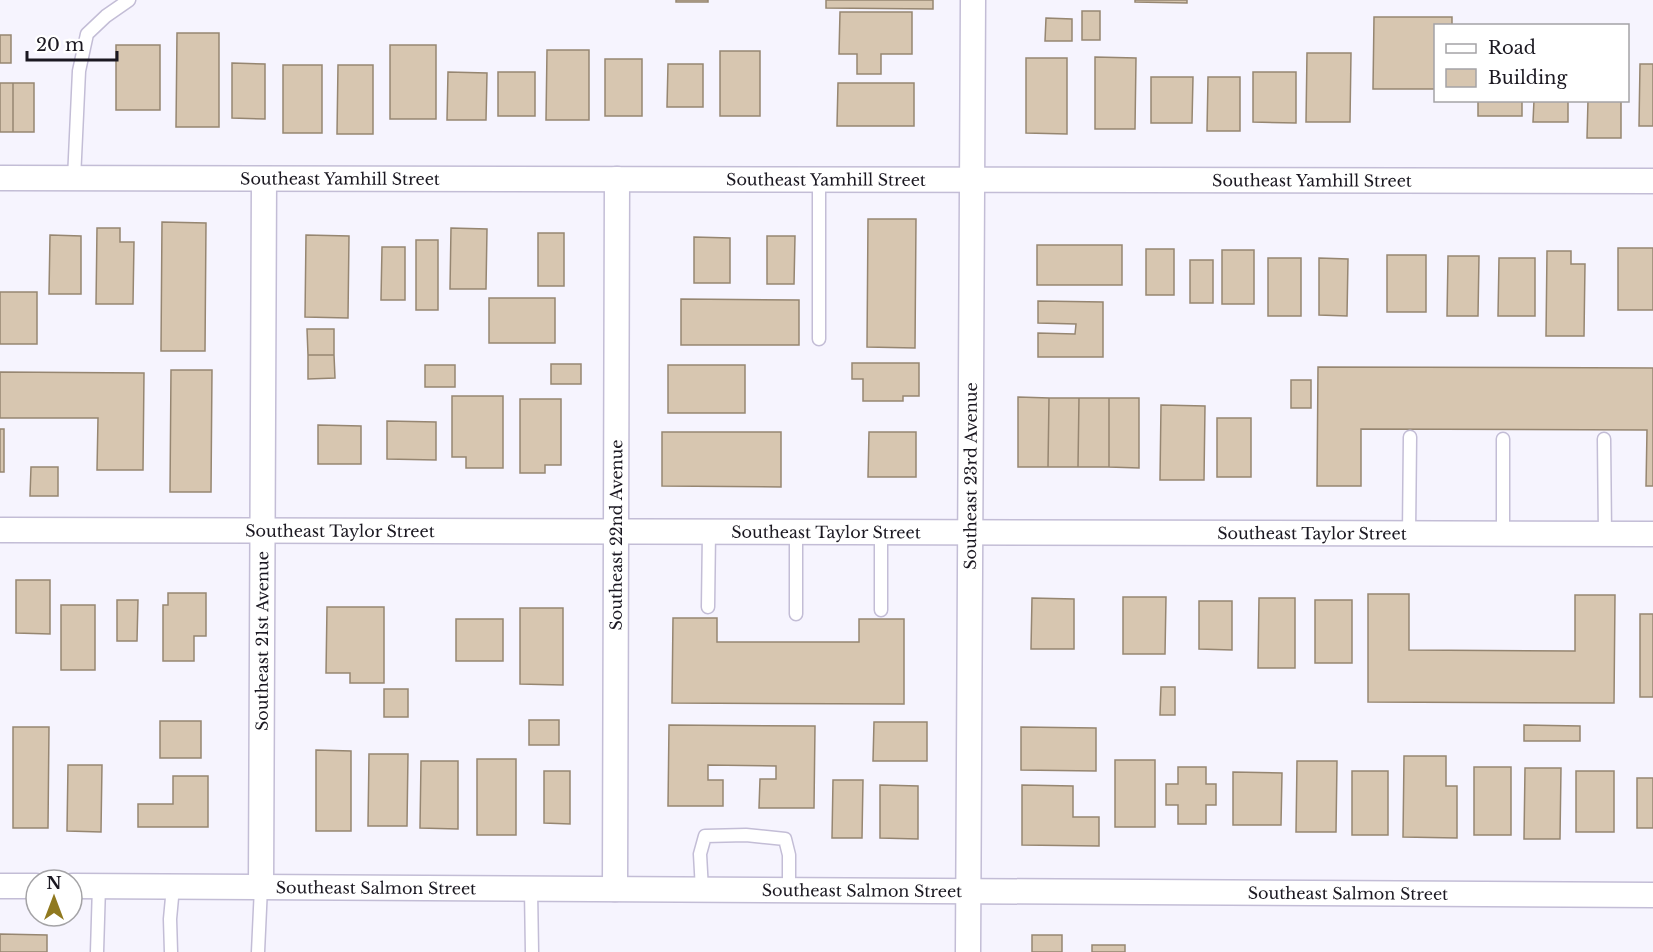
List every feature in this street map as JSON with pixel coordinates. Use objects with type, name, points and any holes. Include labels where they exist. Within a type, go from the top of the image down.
[{"type":"street","name":"Southeast 23rd Avenue","points":[[968,952],[973,0]]},
{"type":"street","name":"Southeast Yamhill Street","points":[[0,178],[1653,181]]},
{"type":"street","name":"Southeast 21st Avenue","points":[[261,887],[264,179]]},
{"type":"street","name":"Southeast 22nd Avenue","points":[[615,890],[617,179]]},
{"type":"street","name":"Southeast Taylor Street","points":[[0,530],[1653,534]]},
{"type":"street","points":[[0,886],[24,886]]},
{"type":"street","name":"Southeast Salmon Street","points":[[84,886],[1653,895]]},
{"type":"lane","points":[[74,179],[79,71],[87,34],[106,16],[129,0]]},
{"type":"lane","points":[[819,180],[819,339]]},
{"type":"lane","points":[[1409,534],[1410,437]]},
{"type":"lane","points":[[1503,439],[1503,534]]},
{"type":"lane","points":[[1604,439],[1605,534]]},
{"type":"lane","points":[[708,608],[709,532]]},
{"type":"lane","points":[[796,532],[796,614]]},
{"type":"lane","points":[[881,532],[881,610]]},
{"type":"lane","points":[[702,890],[700,854],[705,836],[746,835],[785,839],[789,855],[789,890]]},
{"type":"lane","points":[[97,952],[99,886]]},
{"type":"lane","points":[[171,952],[170,919],[173,887]]},
{"type":"lane","points":[[258,952],[261,887]]},
{"type":"lane","points":[[531,889],[532,952]]},
{"type":"building","points":[[676,0],[708,0],[708,2],[676,2]]},
{"type":"building","points":[[826,0],[933,0],[933,9],[826,8]]},
{"type":"building","points":[[1135,0],[1187,0],[1187,3],[1135,2]]},
{"type":"building","points":[[1082,11],[1100,11],[1100,40],[1082,40]]},
{"type":"building","points":[[840,12],[912,12],[912,54],[881,54],[881,74],[857,74],[857,54],[839,54]]},
{"type":"building","points":[[1374,17],[1452,17],[1452,24],[1434,24],[1434,89],[1373,89]]},
{"type":"building","points":[[1046,18],[1072,19],[1072,41],[1045,41]]},
{"type":"building","points":[[177,33],[219,33],[219,127],[176,127]]},
{"type":"building","points":[[0,35],[11,35],[11,63],[0,63]]},
{"type":"building","points":[[116,45],[160,45],[160,110],[116,110]]},
{"type":"building","points":[[390,45],[436,45],[436,119],[390,119]]},
{"type":"building","points":[[547,50],[589,50],[589,120],[546,120]]},
{"type":"building","points":[[720,51],[760,51],[760,116],[720,116]]},
{"type":"building","points":[[1307,53],[1351,53],[1350,122],[1306,122]]},
{"type":"building","points":[[1095,57],[1136,58],[1135,129],[1095,129]]},
{"type":"building","points":[[1026,58],[1067,58],[1067,134],[1026,133]]},
{"type":"building","points":[[605,59],[642,59],[642,116],[605,116]]},
{"type":"building","points":[[232,63],[265,64],[265,119],[232,118]]},
{"type":"building","points":[[668,64],[703,64],[703,107],[667,107]]},
{"type":"building","points":[[1640,64],[1653,64],[1653,126],[1639,126]]},
{"type":"building","points":[[283,65],[322,65],[322,133],[283,133]]},
{"type":"building","points":[[338,65],[373,65],[373,134],[337,134]]},
{"type":"building","points":[[448,72],[487,73],[486,120],[447,120]]},
{"type":"building","points":[[498,72],[535,72],[535,116],[498,116]]},
{"type":"building","points":[[1253,72],[1296,72],[1296,123],[1253,122]]},
{"type":"building","points":[[1151,77],[1193,77],[1192,123],[1151,123]]},
{"type":"building","points":[[1208,77],[1240,77],[1240,131],[1207,131]]},
{"type":"building","points":[[0,83],[13,83],[13,132],[0,132]]},
{"type":"building","points":[[13,83],[34,83],[34,132],[13,132]]},
{"type":"building","points":[[838,83],[914,83],[914,126],[837,126]]},
{"type":"building","points":[[1478,102],[1522,102],[1522,116],[1478,116]]},
{"type":"building","points":[[1534,102],[1568,102],[1568,122],[1533,122]]},
{"type":"building","points":[[1588,102],[1621,102],[1621,138],[1587,138]]},
{"type":"building","points":[[868,219],[916,219],[915,348],[867,347]]},
{"type":"building","points":[[162,222],[206,223],[205,351],[161,351]]},
{"type":"building","points":[[97,228],[120,228],[120,242],[134,242],[133,304],[96,304]]},
{"type":"building","points":[[451,228],[487,229],[486,289],[450,289]]},
{"type":"building","points":[[538,233],[564,233],[564,286],[538,286]]},
{"type":"building","points":[[50,235],[81,236],[81,294],[49,294]]},
{"type":"building","points":[[306,235],[349,236],[348,318],[305,317]]},
{"type":"building","points":[[767,236],[795,236],[794,284],[767,284]]},
{"type":"building","points":[[694,237],[730,238],[730,283],[694,283]]},
{"type":"building","points":[[416,240],[438,240],[438,310],[416,310]]},
{"type":"building","points":[[1037,245],[1122,245],[1122,285],[1037,285]]},
{"type":"building","points":[[382,247],[405,247],[405,300],[381,300]]},
{"type":"building","points":[[1618,248],[1653,248],[1653,310],[1618,310]]},
{"type":"building","points":[[1146,249],[1174,249],[1174,295],[1146,295]]},
{"type":"building","points":[[1222,250],[1254,250],[1254,304],[1222,304]]},
{"type":"building","points":[[1547,251],[1571,251],[1571,264],[1585,264],[1584,336],[1546,336]]},
{"type":"building","points":[[1387,255],[1426,255],[1426,312],[1387,312]]},
{"type":"building","points":[[1448,256],[1479,256],[1478,316],[1447,316]]},
{"type":"building","points":[[1268,258],[1301,258],[1301,316],[1268,316]]},
{"type":"building","points":[[1319,258],[1348,259],[1347,316],[1319,315]]},
{"type":"building","points":[[1499,258],[1535,258],[1535,316],[1498,316]]},
{"type":"building","points":[[1190,260],[1213,260],[1213,303],[1190,303]]},
{"type":"building","points":[[0,292],[37,292],[37,344],[0,344]]},
{"type":"building","points":[[489,298],[555,298],[555,343],[489,343]]},
{"type":"building","points":[[681,299],[799,300],[799,345],[681,345]]},
{"type":"building","points":[[1038,301],[1103,302],[1103,357],[1038,357],[1038,333],[1075,334],[1076,324],[1038,323]]},
{"type":"building","points":[[307,329],[334,329],[334,355],[308,355]]},
{"type":"building","points":[[308,355],[334,355],[335,378],[308,379]]},
{"type":"building","points":[[852,363],[919,363],[919,396],[903,396],[903,401],[863,401],[863,379],[852,379]]},
{"type":"building","points":[[551,364],[581,364],[581,384],[551,384]]},
{"type":"building","points":[[425,365],[455,365],[455,387],[425,387]]},
{"type":"building","points":[[668,365],[745,365],[745,413],[668,413]]},
{"type":"building","points":[[1318,367],[1653,368],[1653,486],[1646,486],[1647,430],[1361,429],[1361,486],[1317,486]]},
{"type":"building","points":[[171,370],[212,370],[211,492],[170,492]]},
{"type":"building","points":[[0,372],[144,373],[143,470],[97,470],[98,418],[0,418]]},
{"type":"building","points":[[1291,380],[1311,380],[1311,408],[1291,408]]},
{"type":"building","points":[[452,396],[503,396],[503,468],[466,468],[466,457],[452,457]]},
{"type":"building","points":[[1018,397],[1049,398],[1048,467],[1018,467]]},
{"type":"building","points":[[1049,398],[1079,398],[1078,467],[1048,467]]},
{"type":"building","points":[[1079,398],[1109,398],[1109,467],[1078,467]]},
{"type":"building","points":[[1109,398],[1139,398],[1139,468],[1109,467]]},
{"type":"building","points":[[520,399],[561,399],[561,465],[545,465],[545,473],[520,473]]},
{"type":"building","points":[[1161,405],[1205,406],[1204,480],[1160,480]]},
{"type":"building","points":[[1217,418],[1251,418],[1251,477],[1217,477]]},
{"type":"building","points":[[387,421],[436,422],[436,460],[387,459]]},
{"type":"building","points":[[318,425],[361,426],[361,464],[318,464]]},
{"type":"building","points":[[0,429],[4,429],[4,472],[0,472]]},
{"type":"building","points":[[662,432],[781,432],[781,487],[662,486]]},
{"type":"building","points":[[869,432],[916,432],[916,477],[868,477]]},
{"type":"building","points":[[31,467],[58,467],[58,496],[30,496]]},
{"type":"building","points":[[16,580],[50,580],[50,634],[16,633]]},
{"type":"building","points":[[168,593],[206,593],[206,636],[194,636],[194,661],[163,661],[163,605],[168,605]]},
{"type":"building","points":[[1368,594],[1409,594],[1409,650],[1575,651],[1575,595],[1615,595],[1614,703],[1368,702]]},
{"type":"building","points":[[1123,597],[1166,597],[1165,654],[1123,654]]},
{"type":"building","points":[[1032,598],[1074,599],[1074,649],[1031,649]]},
{"type":"building","points":[[1259,598],[1295,598],[1295,668],[1258,668]]},
{"type":"building","points":[[117,600],[138,600],[137,641],[117,641]]},
{"type":"building","points":[[1315,600],[1352,600],[1352,663],[1315,663]]},
{"type":"building","points":[[1199,601],[1232,601],[1232,650],[1199,649]]},
{"type":"building","points":[[61,605],[95,605],[95,670],[61,670]]},
{"type":"building","points":[[327,607],[384,607],[384,683],[350,683],[350,673],[326,673]]},
{"type":"building","points":[[520,608],[563,608],[563,685],[520,684]]},
{"type":"building","points":[[1640,614],[1653,614],[1653,697],[1640,697]]},
{"type":"building","points":[[673,618],[717,618],[717,642],[859,642],[859,619],[904,619],[904,704],[672,703]]},
{"type":"building","points":[[456,619],[503,619],[503,661],[456,661]]},
{"type":"building","points":[[1161,687],[1175,687],[1175,715],[1160,715]]},
{"type":"building","points":[[384,689],[408,689],[408,717],[384,717]]},
{"type":"building","points":[[529,720],[559,720],[559,745],[529,745]]},
{"type":"building","points":[[160,721],[201,721],[201,758],[160,758]]},
{"type":"building","points":[[874,722],[927,722],[927,761],[873,761]]},
{"type":"building","points":[[669,725],[815,726],[814,808],[759,808],[760,779],[776,779],[776,766],[708,765],[708,780],[723,780],[723,806],[668,806]]},
{"type":"building","points":[[1524,725],[1580,726],[1580,741],[1524,741]]},
{"type":"building","points":[[13,727],[49,727],[48,828],[13,828]]},
{"type":"building","points":[[1021,727],[1096,728],[1096,771],[1021,770]]},
{"type":"building","points":[[316,750],[351,751],[351,831],[316,831]]},
{"type":"building","points":[[369,754],[408,754],[407,826],[368,826]]},
{"type":"building","points":[[1404,756],[1446,756],[1446,786],[1457,786],[1457,838],[1403,837]]},
{"type":"building","points":[[477,759],[516,759],[516,835],[477,835]]},
{"type":"building","points":[[1115,760],[1155,760],[1155,827],[1115,827]]},
{"type":"building","points":[[421,761],[458,761],[458,829],[420,828]]},
{"type":"building","points":[[1297,761],[1337,761],[1336,832],[1296,832]]},
{"type":"building","points":[[68,765],[102,765],[101,832],[67,831]]},
{"type":"building","points":[[1178,767],[1206,767],[1206,784],[1216,784],[1216,805],[1206,805],[1206,824],[1178,824],[1178,805],[1166,805],[1166,784],[1178,784]]},
{"type":"building","points":[[1474,767],[1511,767],[1511,835],[1474,835]]},
{"type":"building","points":[[1525,768],[1561,768],[1560,839],[1524,839]]},
{"type":"building","points":[[544,771],[570,771],[570,824],[544,823]]},
{"type":"building","points":[[1352,771],[1388,771],[1388,835],[1352,835]]},
{"type":"building","points":[[1576,771],[1614,771],[1614,832],[1576,832]]},
{"type":"building","points":[[1233,772],[1282,773],[1281,825],[1233,825]]},
{"type":"building","points":[[173,776],[208,776],[208,827],[138,827],[138,804],[173,804]]},
{"type":"building","points":[[1637,778],[1653,778],[1653,828],[1637,828]]},
{"type":"building","points":[[833,780],[863,780],[862,838],[832,838]]},
{"type":"building","points":[[880,785],[918,786],[918,839],[880,838]]},
{"type":"building","points":[[1022,785],[1073,786],[1073,817],[1099,817],[1099,846],[1022,845]]},
{"type":"building","points":[[0,934],[47,935],[47,952],[0,952]]},
{"type":"building","points":[[1032,935],[1062,935],[1062,952],[1032,952]]},
{"type":"building","points":[[1092,945],[1125,945],[1125,952],[1092,952]]}]
